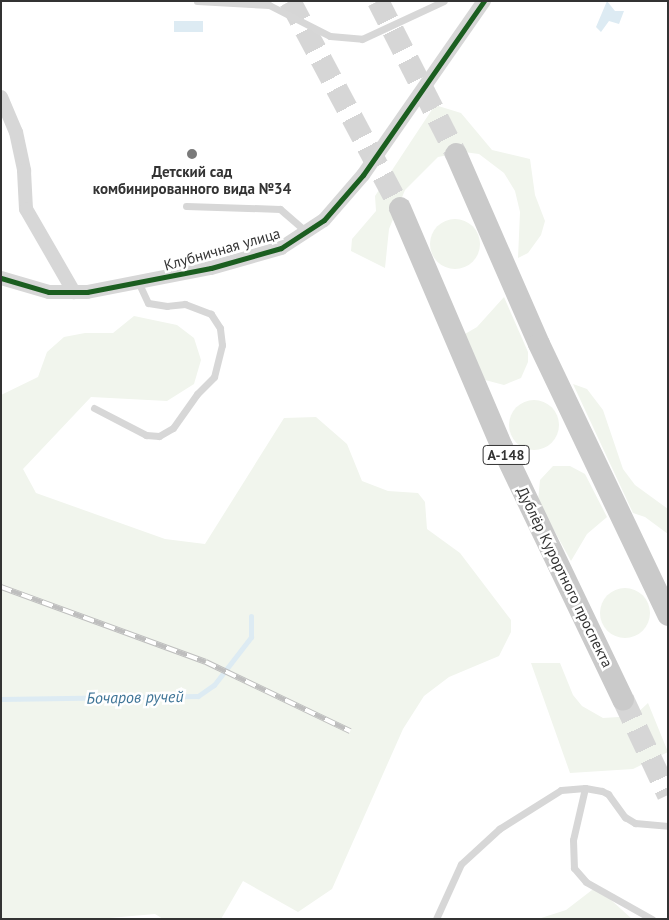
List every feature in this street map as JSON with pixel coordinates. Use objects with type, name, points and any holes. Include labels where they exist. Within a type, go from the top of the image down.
[{"type":"main road","points":[[456,154],[554,378],[668,615]]},
{"type":"main road","name":"Дублёр Курортного проспекта","points":[[400,208],[502,447],[623,699]]},
{"type":"street","name":"Клубничная улица","points":[[1,278],[48,292],[74,292],[139,284],[281,248],[324,220],[363,175],[484,1]]},
{"type":"street","points":[[1,98],[16,132],[24,170],[26,209],[74,292]]},
{"type":"lane","points":[[197,1],[269,5],[330,36],[362,39],[444,1]]},
{"type":"lane","points":[[186,206],[280,209],[307,232]]},
{"type":"lane","points":[[94,408],[146,435],[159,436],[173,428],[214,377],[222,346],[220,328],[211,314],[185,304],[167,306],[148,303],[139,284]]},
{"type":"lane","points":[[436,919],[461,864],[499,829],[554,794],[568,788],[585,788],[608,794],[625,817],[635,823],[668,826]]},
{"type":"lane","points":[[585,788],[573,840],[574,868],[586,882],[652,919]]},
{"type":"shaded area","points":[[607,1],[615,11],[624,11],[619,24],[609,21],[601,32],[596,27]]},
{"type":"shaded area","points":[[174,21],[203,21],[203,32],[174,32]]},
{"type":"shaded area","points":[[435,105],[461,113],[492,150],[530,159],[535,195],[545,221],[541,235],[528,253],[518,258],[520,212],[515,191],[504,173],[479,154],[464,152],[438,157],[405,190],[389,229],[385,268],[351,251],[352,239],[376,211],[375,196]]},
{"type":"shaded area","points":[[450,219],[460,219],[473,226],[480,239],[480,249],[473,262],[460,269],[450,269],[441,265],[434,258],[430,249],[430,239],[434,230],[441,223]]},
{"type":"shaded area","points":[[504,297],[528,352],[528,362],[521,378],[504,385],[485,380],[465,334],[477,327]]},
{"type":"shaded area","points":[[134,316],[177,325],[194,338],[201,360],[194,384],[167,401],[91,397],[23,469],[36,493],[165,539],[205,544],[284,418],[316,417],[347,444],[362,481],[388,491],[418,493],[425,502],[427,529],[460,553],[511,620],[511,632],[499,656],[449,677],[424,696],[403,729],[332,889],[298,912],[243,881],[221,919],[163,919],[155,914],[98,919],[1,919],[1,395],[38,377],[47,352],[64,337],[85,333],[113,333]]},
{"type":"shaded area","points":[[573,384],[587,389],[603,410],[623,469],[635,485],[668,509],[668,534],[645,517],[633,513]]},
{"type":"shaded area","points":[[529,400],[539,400],[552,407],[559,420],[559,430],[552,443],[539,450],[529,450],[520,446],[513,439],[509,430],[509,420],[513,411],[520,404]]},
{"type":"shaded area","points":[[553,466],[570,466],[585,474],[607,517],[587,534],[571,561],[538,501],[540,480]]},
{"type":"shaded area","points":[[620,588],[630,588],[643,595],[650,608],[650,618],[643,631],[630,638],[620,638],[611,634],[604,627],[600,618],[600,608],[604,599],[611,592]]},
{"type":"shaded area","points":[[531,663],[560,663],[573,695],[582,706],[603,718],[634,716],[648,703],[668,752],[633,769],[570,773]]},
{"type":"shaded area","points":[[599,889],[632,919],[538,919],[566,910],[592,890]]},
{"type":"waterway","name":"Бочаров ручей","points":[[1,699],[198,696],[214,685],[251,637],[251,616]]},
{"type":"tunnel","points":[[290,1],[400,208]]},
{"type":"tunnel","points":[[378,1],[456,154]]},
{"type":"tunnel","points":[[623,699],[668,795]]},
{"type":"railway","points":[[1,587],[206,662],[350,731]]},
{"type":"cycle path","points":[[1,278],[49,292],[87,292],[211,268],[281,248],[324,220],[363,175],[484,1]]},
{"type":"place","name":"Детский сад комбинированного вида №34","points":[[192,154]]}]
